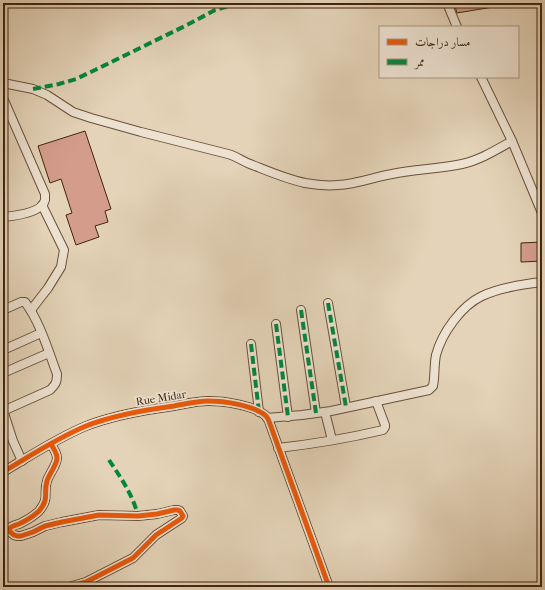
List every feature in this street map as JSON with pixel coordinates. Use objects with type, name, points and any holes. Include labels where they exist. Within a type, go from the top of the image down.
[{"type":"street","points":[[446,3],[457,26]]},
{"type":"street","points":[[481,78],[512,141],[542,214]]},
{"type":"street","points":[[3,83],[33,88],[47,95],[73,112],[91,118],[228,154],[281,176],[296,181],[314,184],[339,185],[392,173],[462,164],[475,160],[512,141]]},
{"type":"street","points":[[3,98],[45,194],[45,200],[38,209],[26,213],[3,217]]},
{"type":"street","points":[[31,310],[48,288],[61,267],[64,250],[42,205]]},
{"type":"street","points":[[329,587],[291,478],[267,418],[325,412],[427,391],[433,386],[436,357],[442,338],[450,325],[474,300],[492,292],[515,286],[542,282]]},
{"type":"street","points":[[3,310],[21,302],[24,302],[31,310],[57,374],[56,384],[50,390],[3,411],[13,441],[22,461]]},
{"type":"street","points":[[328,302],[346,408]]},
{"type":"street","points":[[301,310],[316,413]]},
{"type":"street","points":[[276,324],[288,417]]},
{"type":"street","points":[[3,350],[41,333]]},
{"type":"street","points":[[251,344],[259,412]]},
{"type":"street","points":[[3,373],[49,353]]},
{"type":"street","name":"Rue Midar","points":[[3,472],[63,436],[85,426],[129,413],[207,401],[236,404],[259,412],[267,418]]},
{"type":"street","points":[[278,448],[361,436],[384,430],[385,425],[376,401]]},
{"type":"street","points":[[325,412],[332,440]]},
{"type":"street","points":[[50,444],[55,453],[56,459],[47,480],[45,502],[32,517],[9,529],[9,531],[14,535],[21,536],[45,526],[99,515],[138,516],[178,510],[182,516],[182,518],[156,535],[133,558],[86,582],[69,587]]},
{"type":"building","points":[[454,3],[499,3],[499,6],[457,13]]},
{"type":"building","points":[[85,131],[111,209],[105,211],[108,222],[95,226],[99,237],[76,245],[66,215],[72,213],[61,179],[50,183],[38,146]]},
{"type":"building","points":[[542,242],[542,261],[521,262],[521,243]]},
{"type":"marked path","points":[[33,89],[76,79],[215,10],[240,3]]},
{"type":"marked path","points":[[328,303],[346,407]]},
{"type":"marked path","points":[[301,310],[316,413]]},
{"type":"marked path","points":[[276,324],[288,417]]},
{"type":"marked path","points":[[251,344],[259,412]]},
{"type":"marked path","points":[[109,460],[130,494],[138,516]]},
{"type":"cycle path","points":[[3,472],[75,431],[97,422],[118,416],[204,401],[246,406],[261,412],[269,421],[329,587]]},
{"type":"cycle path","points":[[51,444],[56,452],[57,458],[56,464],[47,481],[44,503],[39,511],[33,516],[9,529],[9,531],[14,535],[21,536],[45,526],[99,515],[138,516],[178,510],[183,516],[156,535],[133,558],[86,582],[69,587]]}]
